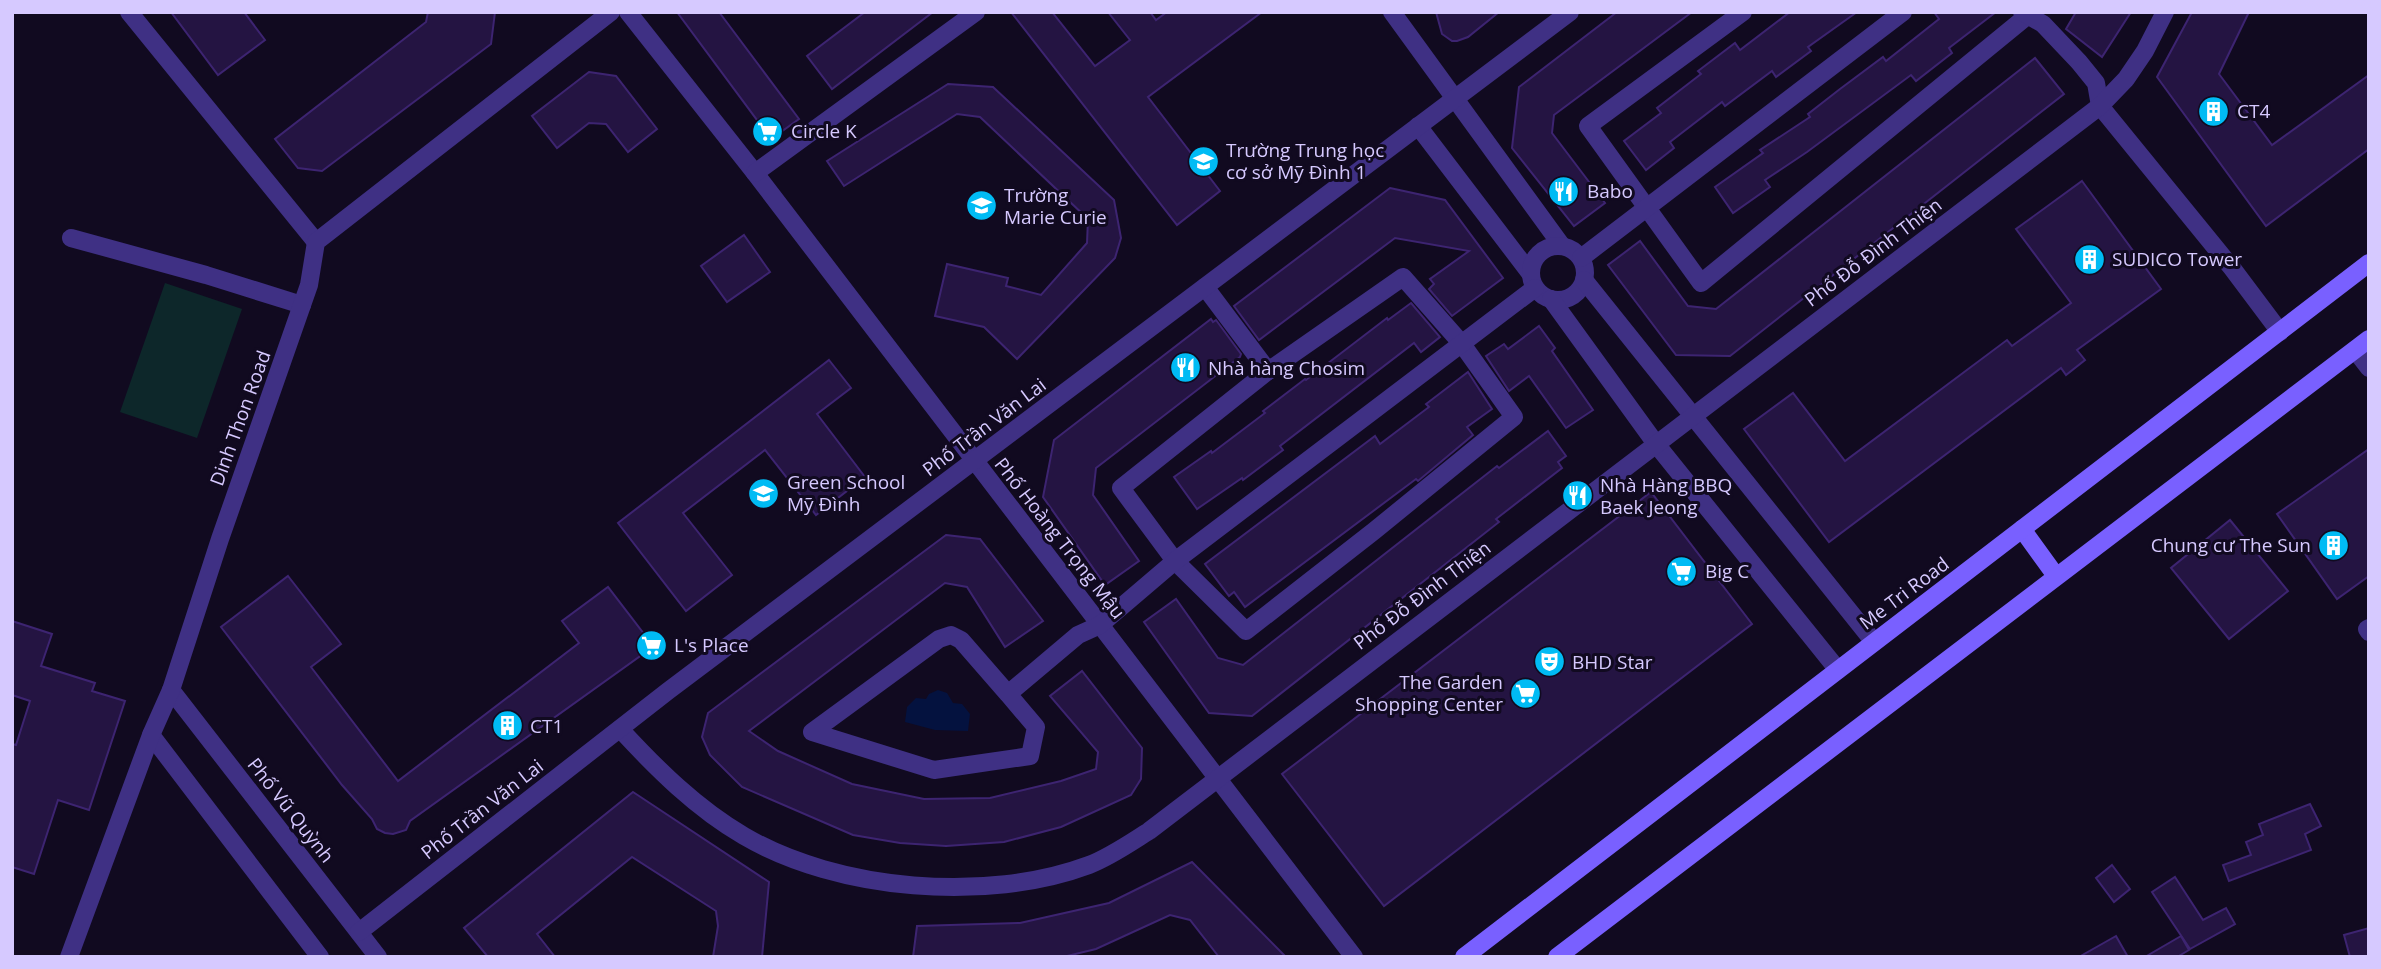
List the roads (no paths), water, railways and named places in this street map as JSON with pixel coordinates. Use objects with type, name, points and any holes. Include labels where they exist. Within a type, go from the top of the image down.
[{"type":"main road","name":"Me Tri Road","points":[[1464,957],[2369,263]]},
{"type":"main road","points":[[1557,957],[2362,345]]},
{"type":"main road","points":[[2022,529],[2056,576]]},
{"type":"street","points":[[129,12],[316,242],[611,12]]},
{"type":"street","name":"Phố Hoàng Trọng Mậu","points":[[628,12],[755,173],[1354,957]]},
{"type":"street","points":[[755,173],[975,12]]},
{"type":"street","points":[[1392,12],[1562,246]]},
{"type":"street","name":"Phố Trần Văn Lai","points":[[359,932],[620,729],[974,460],[1570,12]]},
{"type":"street","points":[[1743,12],[1588,126],[1701,283],[2026,13],[2043,24],[2096,83],[2100,106],[2232,268],[2280,332]]},
{"type":"street","points":[[1581,258],[1903,12]]},
{"type":"street","name":"Phố Đỗ Đình Thiện","points":[[620,729],[685,794],[744,836],[817,868],[855,876],[968,888],[1004,885],[1064,873],[1092,864],[1149,831],[2100,106],[2126,79],[2145,51],[2165,12]]},
{"type":"street","points":[[1419,126],[1543,295],[1551,299],[1570,298],[1584,280],[1585,266],[1575,251],[1562,246],[1550,247],[1542,251],[1532,264],[1533,280]]},
{"type":"street","points":[[71,238],[302,305]]},
{"type":"street","name":"Dinh Thon Road","points":[[69,957],[151,735],[171,690],[220,539],[309,285],[316,242]]},
{"type":"street","points":[[1403,277],[1462,344],[1514,417],[1246,631],[1175,561],[1121,488],[1268,371],[1403,277]]},
{"type":"street","points":[[1008,694],[1079,635],[1100,625],[1175,561],[1462,344],[1533,280]]},
{"type":"street","points":[[1584,280],[1874,642]]},
{"type":"street","points":[[1205,287],[1268,371]]},
{"type":"street","points":[[1551,299],[1656,443],[1838,670]]},
{"type":"street","points":[[2362,345],[2369,368]]},
{"type":"street","points":[[951,635],[961,640],[1008,694],[1036,727],[1030,756],[934,770],[812,732],[939,639],[951,635]]},
{"type":"street","name":"Phố Vũ Quỳnh","points":[[171,690],[378,957]]},
{"type":"street","points":[[151,735],[320,957]]},
{"type":"place","name":"CT4","points":[[2214,111]]},
{"type":"place","name":"Circle K","points":[[768,131]]},
{"type":"place","name":"Trường Trung học cơ sở Mỹ Đình 1","points":[[1203,161]]},
{"type":"place","name":"Babo","points":[[1564,191]]},
{"type":"place","name":"Trường Marie Curie","points":[[981,206]]},
{"type":"place","name":"SUDICO Tower","points":[[2089,259]]},
{"type":"place","name":"Nhà hàng Chosim","points":[[1185,368]]},
{"type":"place","name":"Green School Mỹ Đình","points":[[764,493]]},
{"type":"place","name":"Nhà Hàng BBQ Baek Jeong","points":[[1577,496]]},
{"type":"place","name":"Chung cư The Sun","points":[[2334,545]]},
{"type":"place","name":"Big C","points":[[1682,571]]},
{"type":"place","name":"L's Place","points":[[651,645]]},
{"type":"place","name":"BHD Star","points":[[1549,662]]},
{"type":"place","name":"The Garden Shopping Center","points":[[1526,693]]},
{"type":"place","name":"CT1","points":[[507,726]]}]
